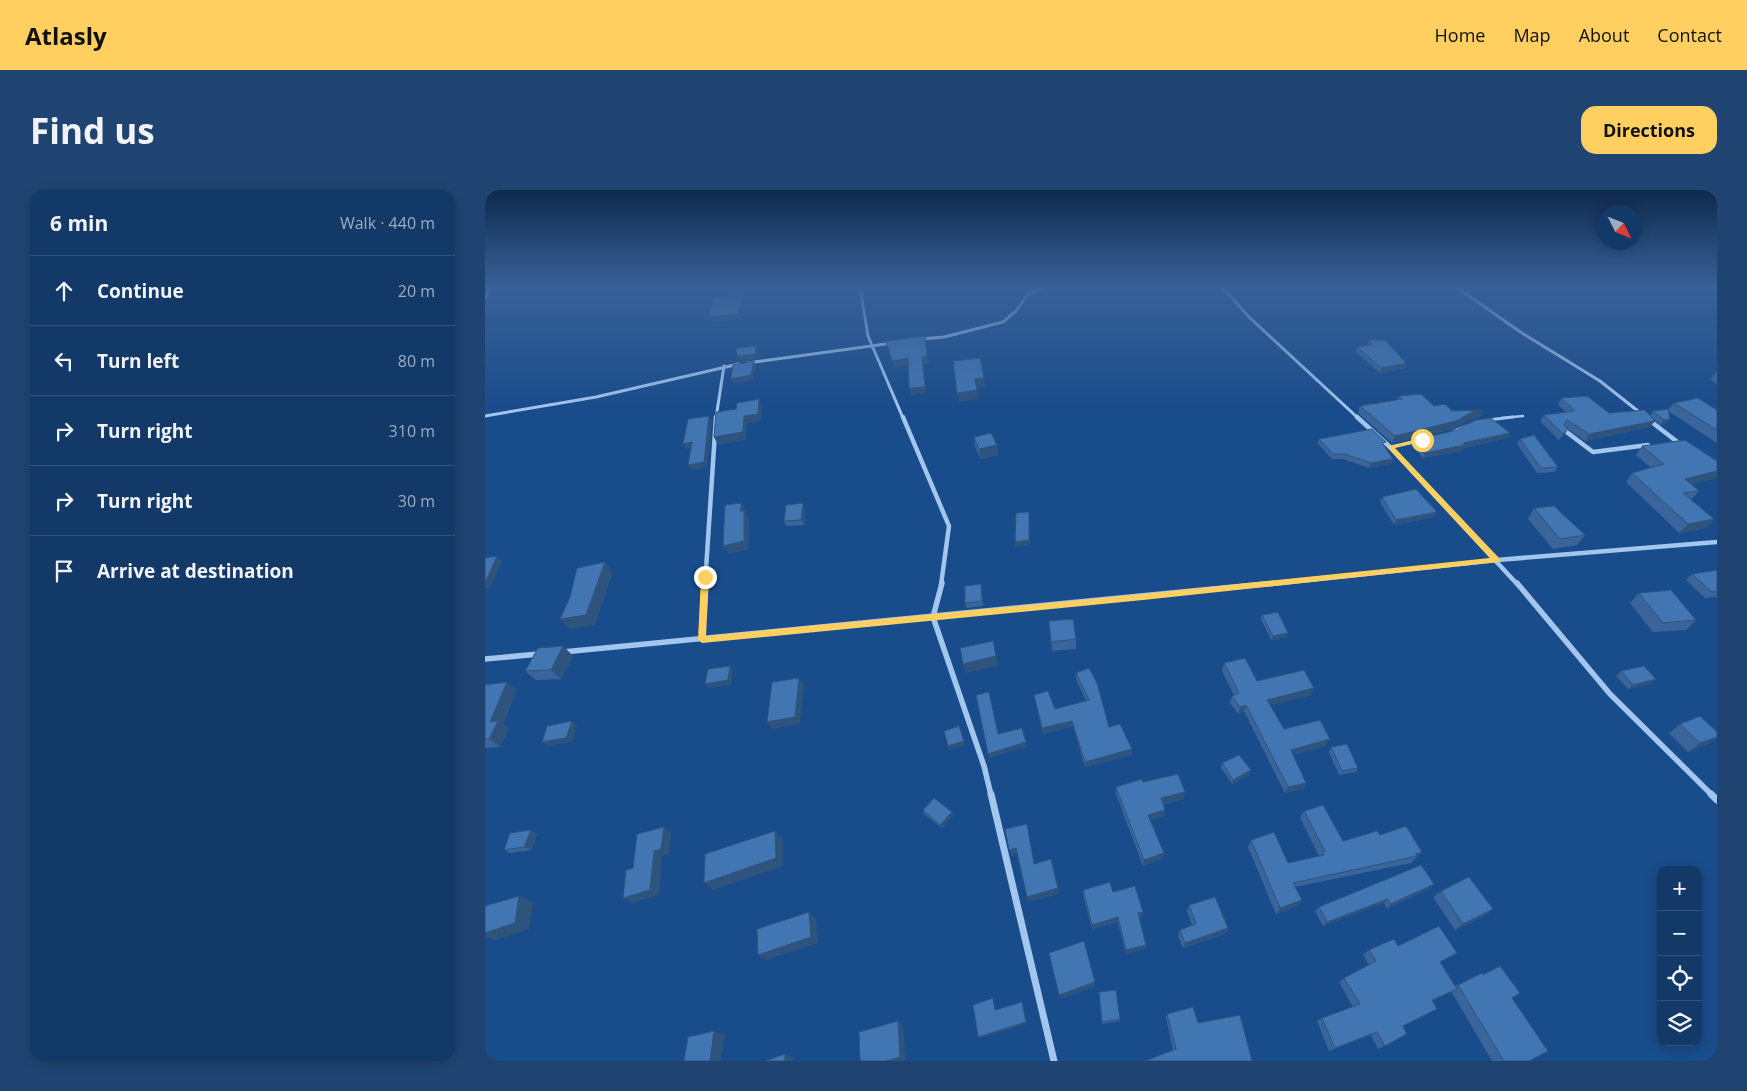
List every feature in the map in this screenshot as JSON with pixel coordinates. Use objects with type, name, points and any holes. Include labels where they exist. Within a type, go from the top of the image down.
[{"type":"street","points":[[867,328],[868,336],[949,526],[942,582],[933,617],[983,766],[1054,1061]]},
{"type":"street","points":[[917,340],[944,337],[981,328]]},
{"type":"street","points":[[1263,328],[1306,371],[1390,447],[1497,560],[1610,694],[1717,800]]},
{"type":"street","points":[[1515,328],[1616,391],[1683,447]]},
{"type":"street","points":[[485,416],[596,397],[724,366],[899,342]]},
{"type":"street","points":[[702,640],[715,420],[724,366]]},
{"type":"street","points":[[1564,430],[1593,452],[1658,444]]},
{"type":"street","points":[[1667,443],[1676,442]]},
{"type":"street","points":[[556,652],[702,640],[1497,560],[1717,542]]},
{"type":"street","points":[[485,659],[546,653]]},
{"type":"lane","points":[[1446,434],[1472,422],[1523,416]]},
{"type":"lane","points":[[1390,447],[1422,440]]},
{"type":"building","points":[[925,336],[927,356],[922,357],[925,387],[909,388],[908,358],[892,361],[886,341]]},
{"type":"building","points":[[1369,340],[1385,340],[1406,363],[1381,368],[1357,347],[1372,345]]},
{"type":"building","points":[[756,346],[755,354],[737,356],[736,348]]},
{"type":"building","points":[[980,358],[984,378],[975,379],[977,390],[957,393],[953,361]]},
{"type":"building","points":[[754,361],[751,375],[731,379],[733,365]]},
{"type":"building","points":[[1421,394],[1434,406],[1445,404],[1452,411],[1484,410],[1474,411],[1456,421],[1395,436],[1360,406],[1402,399],[1399,396]]},
{"type":"building","points":[[1587,396],[1609,413],[1645,410],[1655,421],[1589,434],[1567,420],[1564,425],[1568,429],[1563,434],[1544,415],[1575,411],[1561,398]]},
{"type":"building","points":[[1698,398],[1717,410],[1717,430],[1674,403]]},
{"type":"building","points":[[759,399],[758,414],[744,416],[743,432],[714,437],[716,412],[736,409],[737,403]]},
{"type":"building","points":[[1668,409],[1670,419],[1664,420],[1653,411]]},
{"type":"building","points":[[709,416],[704,462],[688,465],[692,442],[683,444],[688,419]]},
{"type":"building","points":[[1491,418],[1510,433],[1425,453],[1414,440],[1457,430],[1476,420]]},
{"type":"building","points":[[1372,429],[1386,442],[1382,443],[1393,459],[1371,463],[1345,454],[1333,454],[1319,439]]},
{"type":"building","points":[[991,433],[997,445],[979,449],[974,437]]},
{"type":"building","points":[[1534,435],[1558,467],[1541,468],[1520,439]]},
{"type":"building","points":[[1685,440],[1717,461],[1717,471],[1685,479],[1699,491],[1683,493],[1714,519],[1688,524],[1632,473],[1664,464],[1642,446]]},
{"type":"building","points":[[1416,489],[1437,512],[1396,520],[1382,497]]},
{"type":"building","points":[[742,503],[740,511],[744,511],[744,541],[723,546],[725,505]]},
{"type":"building","points":[[803,503],[801,520],[784,521],[786,505]]},
{"type":"building","points":[[1554,506],[1585,535],[1560,539],[1534,508]]},
{"type":"building","points":[[1029,512],[1029,540],[1015,542],[1016,513]]},
{"type":"building","points":[[497,556],[485,583],[485,558]]},
{"type":"building","points":[[605,562],[586,615],[560,619],[570,597],[577,568]]},
{"type":"building","points":[[1717,570],[1717,591],[1712,592],[1692,574]]},
{"type":"building","points":[[981,584],[982,601],[965,603],[965,586]]},
{"type":"building","points":[[1671,590],[1696,620],[1663,623],[1639,593]]},
{"type":"building","points":[[1278,612],[1288,633],[1273,636],[1262,615]]},
{"type":"building","points":[[1073,619],[1076,639],[1051,642],[1049,621]]},
{"type":"building","points":[[993,641],[996,656],[963,664],[960,648]]},
{"type":"building","points":[[563,646],[551,670],[525,671],[538,648]]},
{"type":"building","points":[[1245,658],[1257,681],[1304,670],[1314,688],[1267,700],[1284,729],[1320,720],[1330,739],[1291,750],[1306,783],[1288,787],[1246,705],[1240,707],[1232,696],[1239,693],[1224,663]]},
{"type":"building","points":[[730,666],[728,680],[705,684],[708,669]]},
{"type":"building","points":[[1644,666],[1656,679],[1633,685],[1621,671]]},
{"type":"building","points":[[1089,668],[1097,683],[1109,727],[1120,724],[1132,749],[1085,762],[1072,721],[1042,728],[1034,695],[1048,691],[1055,709],[1089,700],[1076,673]]},
{"type":"building","points":[[799,678],[795,717],[767,722],[772,682]]},
{"type":"building","points":[[507,682],[490,722],[498,721],[489,739],[485,739],[485,685]]},
{"type":"building","points":[[989,692],[998,734],[1022,728],[1026,742],[988,754],[976,695]]},
{"type":"building","points":[[1700,716],[1717,732],[1717,737],[1700,743],[1680,724]]},
{"type":"building","points":[[572,721],[566,738],[542,742],[547,726]]},
{"type":"building","points":[[959,726],[964,741],[948,746],[944,731]]},
{"type":"building","points":[[1347,744],[1358,768],[1342,771],[1331,747]]},
{"type":"building","points":[[1239,755],[1251,770],[1233,780],[1222,763]]},
{"type":"building","points":[[1178,774],[1185,792],[1161,798],[1165,810],[1148,815],[1164,853],[1144,860],[1116,787],[1142,779],[1143,782]]},
{"type":"building","points":[[934,798],[952,812],[940,825],[923,810]]},
{"type":"building","points":[[1323,805],[1343,841],[1377,831],[1380,835],[1406,826],[1422,852],[1416,854],[1417,856],[1293,883],[1302,900],[1280,908],[1251,840],[1274,832],[1288,863],[1324,855],[1322,852],[1325,851],[1304,811]]},
{"type":"building","points":[[1027,824],[1034,864],[1051,859],[1058,888],[1027,897],[1016,848],[1009,850],[1005,829]]},
{"type":"building","points":[[664,827],[661,849],[654,851],[650,890],[623,898],[626,870],[633,868],[637,834]]},
{"type":"building","points":[[531,830],[524,847],[504,850],[510,833]]},
{"type":"building","points":[[775,831],[776,858],[704,883],[705,854]]},
{"type":"building","points":[[1421,865],[1434,884],[1391,904],[1388,899],[1327,922],[1319,907]]},
{"type":"building","points":[[1469,877],[1493,909],[1463,924],[1441,891]]},
{"type":"building","points":[[1110,882],[1113,892],[1135,886],[1143,912],[1138,913],[1146,945],[1126,950],[1118,917],[1092,925],[1083,890]]},
{"type":"building","points":[[519,896],[515,923],[485,933],[485,906]]},
{"type":"building","points":[[1215,897],[1228,928],[1185,943],[1180,930],[1196,924],[1189,905]]},
{"type":"building","points":[[809,912],[811,937],[758,955],[757,929]]},
{"type":"building","points":[[1439,926],[1457,953],[1440,962],[1457,989],[1432,1000],[1437,1009],[1403,1026],[1407,1034],[1385,1046],[1377,1032],[1335,1048],[1322,1018],[1360,1004],[1344,978],[1376,961],[1369,950],[1394,939],[1398,946]]},
{"type":"building","points":[[1084,941],[1095,982],[1059,995],[1049,953]]},
{"type":"building","points":[[1500,966],[1520,993],[1512,998],[1548,1051],[1529,1061],[1504,1061],[1458,985]]},
{"type":"building","points":[[1116,990],[1120,1019],[1102,1022],[1099,992]]},
{"type":"building","points":[[993,998],[995,1010],[1022,1002],[1026,1022],[978,1037],[973,1005]]},
{"type":"building","points":[[1193,1007],[1198,1023],[1240,1015],[1252,1061],[1145,1061],[1176,1049],[1167,1014]]},
{"type":"building","points":[[898,1021],[900,1057],[886,1061],[860,1061],[859,1032]]},
{"type":"building","points":[[714,1031],[710,1061],[684,1061],[688,1037]]},
{"type":"building","points":[[785,1054],[785,1061],[765,1061]]},
{"type":"route","points":[[705,577],[702,640],[1497,560],[1390,447],[1422,440]]}]
